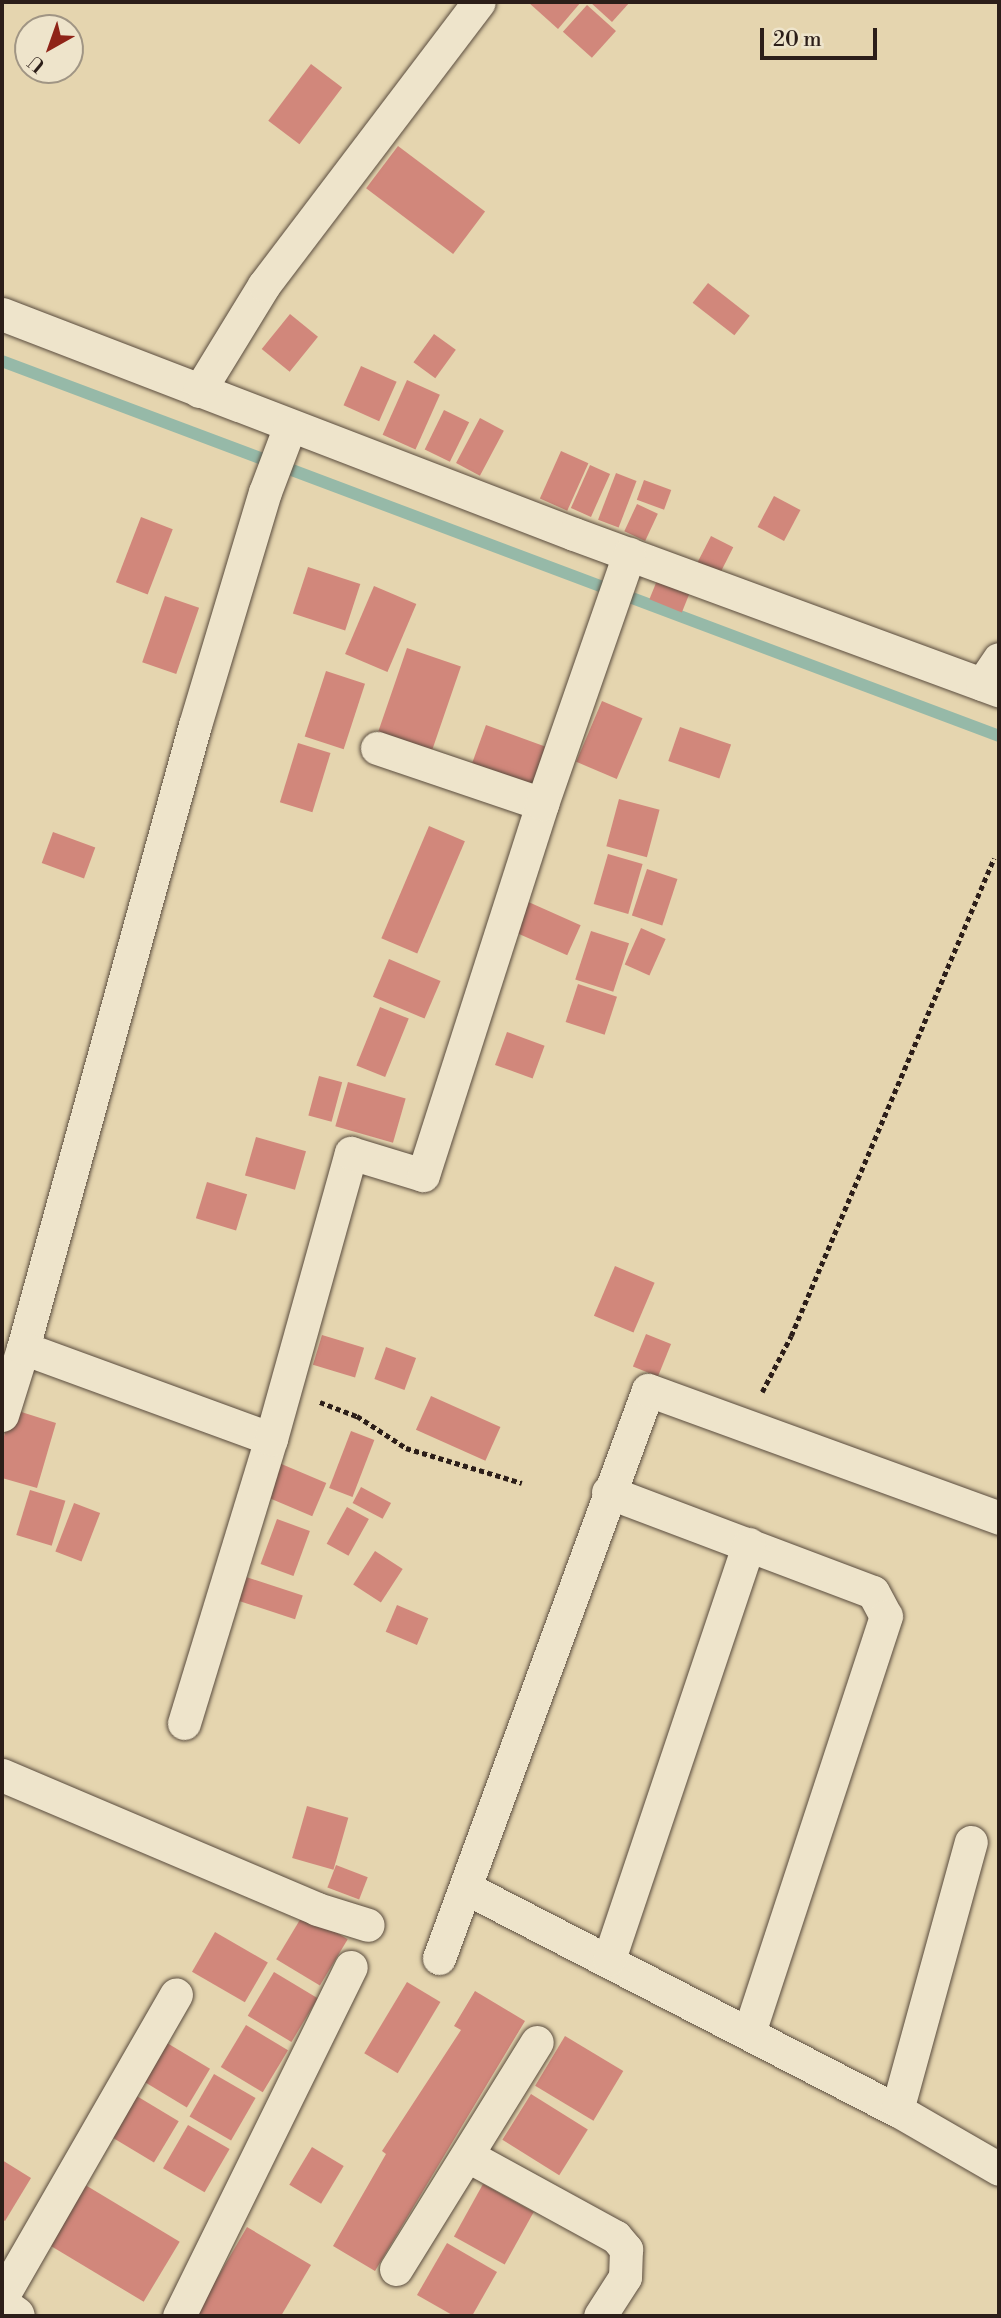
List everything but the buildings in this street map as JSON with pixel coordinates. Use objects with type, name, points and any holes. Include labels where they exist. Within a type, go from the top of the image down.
[{"type":"street","points":[[199,391],[264,285],[479,2]]},
{"type":"street","points":[[2,314],[199,391],[285,439],[994,678]]},
{"type":"street","points":[[2,1415],[23,1348],[195,725],[265,492],[285,439]]},
{"type":"street","points":[[184,1723],[286,1388],[351,1153],[422,1175],[542,804],[604,633],[629,554]]},
{"type":"street","points":[[377,748],[542,804]]},
{"type":"street","points":[[23,1348],[271,1439]]},
{"type":"street","points":[[439,1958],[468,1889],[608,1492],[648,1390],[745,1423],[999,1518]]},
{"type":"street","points":[[608,1492],[873,1592],[886,1616],[749,2033]]},
{"type":"street","points":[[609,1959],[749,1544]]},
{"type":"street","points":[[2,1776],[317,1909],[368,1924]]},
{"type":"street","points":[[897,2110],[971,1842]]},
{"type":"street","points":[[468,1889],[609,1959],[897,2110],[999,2169]]},
{"type":"street","points":[[179,2316],[351,1967]]},
{"type":"street","points":[[6,2309],[176,1995]]},
{"type":"street","points":[[396,2269],[470,2157],[537,2042]]},
{"type":"street","points":[[470,2157],[616,2237],[626,2249],[625,2277],[600,2316]]},
{"type":"path","points":[[745,1423],[791,1336],[994,858]]},
{"type":"path","points":[[286,1388],[357,1416],[406,1448],[522,1483]]},
{"type":"waterway","points":[[2,361],[999,736]]}]
